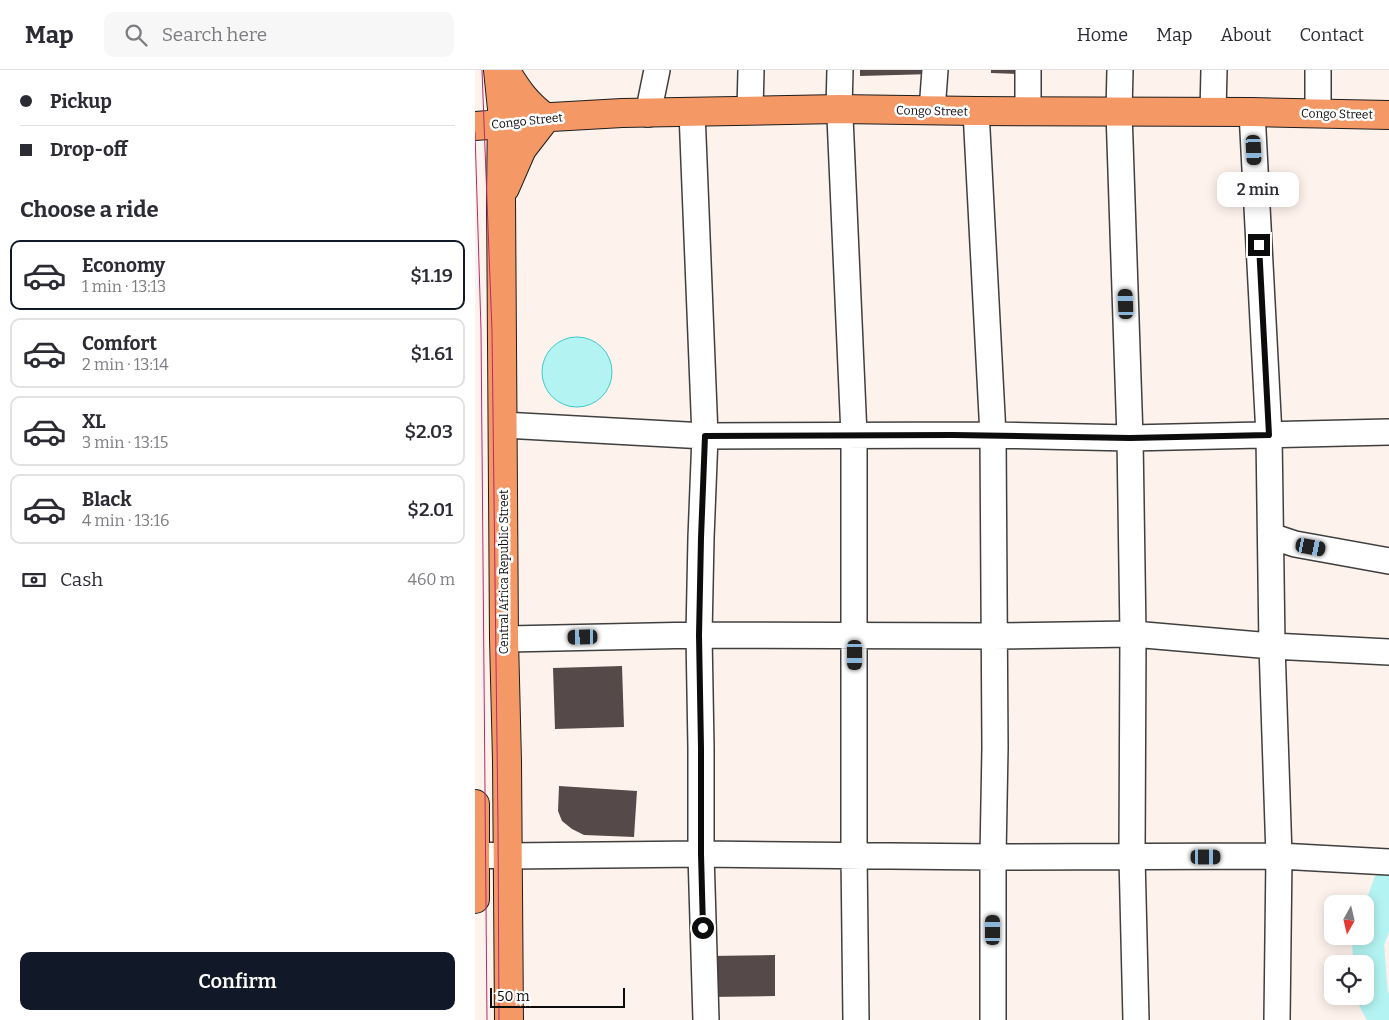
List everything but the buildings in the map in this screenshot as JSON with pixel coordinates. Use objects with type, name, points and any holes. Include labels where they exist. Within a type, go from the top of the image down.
[{"type":"main road","name":"Central Africa Republic Street","points":[[498,70],[493,120],[501,198],[509,1020]]},
{"type":"main road","points":[[501,198],[522,149],[540,118],[518,92],[505,70]]},
{"type":"main road","name":"Congo Street","points":[[475,108],[493,120],[622,114],[839,109],[1027,112],[1252,112],[1389,115]]},
{"type":"main road","points":[[475,804],[475,899]]},
{"type":"street","points":[[648,114],[657,70]]},
{"type":"street","points":[[750,111],[751,70]]},
{"type":"street","points":[[840,70],[839,109],[854,435],[856,1020]]},
{"type":"street","points":[[932,111],[935,70]]},
{"type":"street","points":[[1027,112],[1028,70]]},
{"type":"street","points":[[1120,70],[1119,112],[1130,438],[1136,1020]]},
{"type":"street","points":[[1213,112],[1214,70]]},
{"type":"street","points":[[1318,70],[1318,113]]},
{"type":"street","points":[[976,111],[993,436],[995,748],[993,1020]]},
{"type":"street","points":[[692,112],[705,436],[699,635],[701,854],[706,1020]]},
{"type":"street","points":[[1252,112],[1269,435],[1272,646],[1279,856],[1277,1020]]},
{"type":"street","points":[[503,425],[705,436],[854,435],[1130,438],[1389,432]]},
{"type":"street","points":[[1271,536],[1295,544],[1389,561]]},
{"type":"street","points":[[504,639],[699,635],[994,636],[1133,634],[1272,646],[1389,652]]},
{"type":"street","points":[[475,855],[1279,856],[1386,862]]},
{"type":"water","points":[[584,337],[597,343],[606,352],[610,358],[612,372],[610,386],[602,397],[591,405],[570,407],[563,405],[552,397],[544,386],[542,365],[544,358],[552,347],[563,339]]},
{"type":"waterway","points":[[1385,1020],[1372,996],[1368,943],[1389,884]]},
{"type":"tram line","points":[[482,70],[492,331],[499,1020]]},
{"type":"tram line","points":[[475,132],[481,330],[487,1020]]},
{"type":"route","points":[[703,928],[699,635],[705,436],[953,435],[1130,438],[1269,435],[1259,245]]}]
